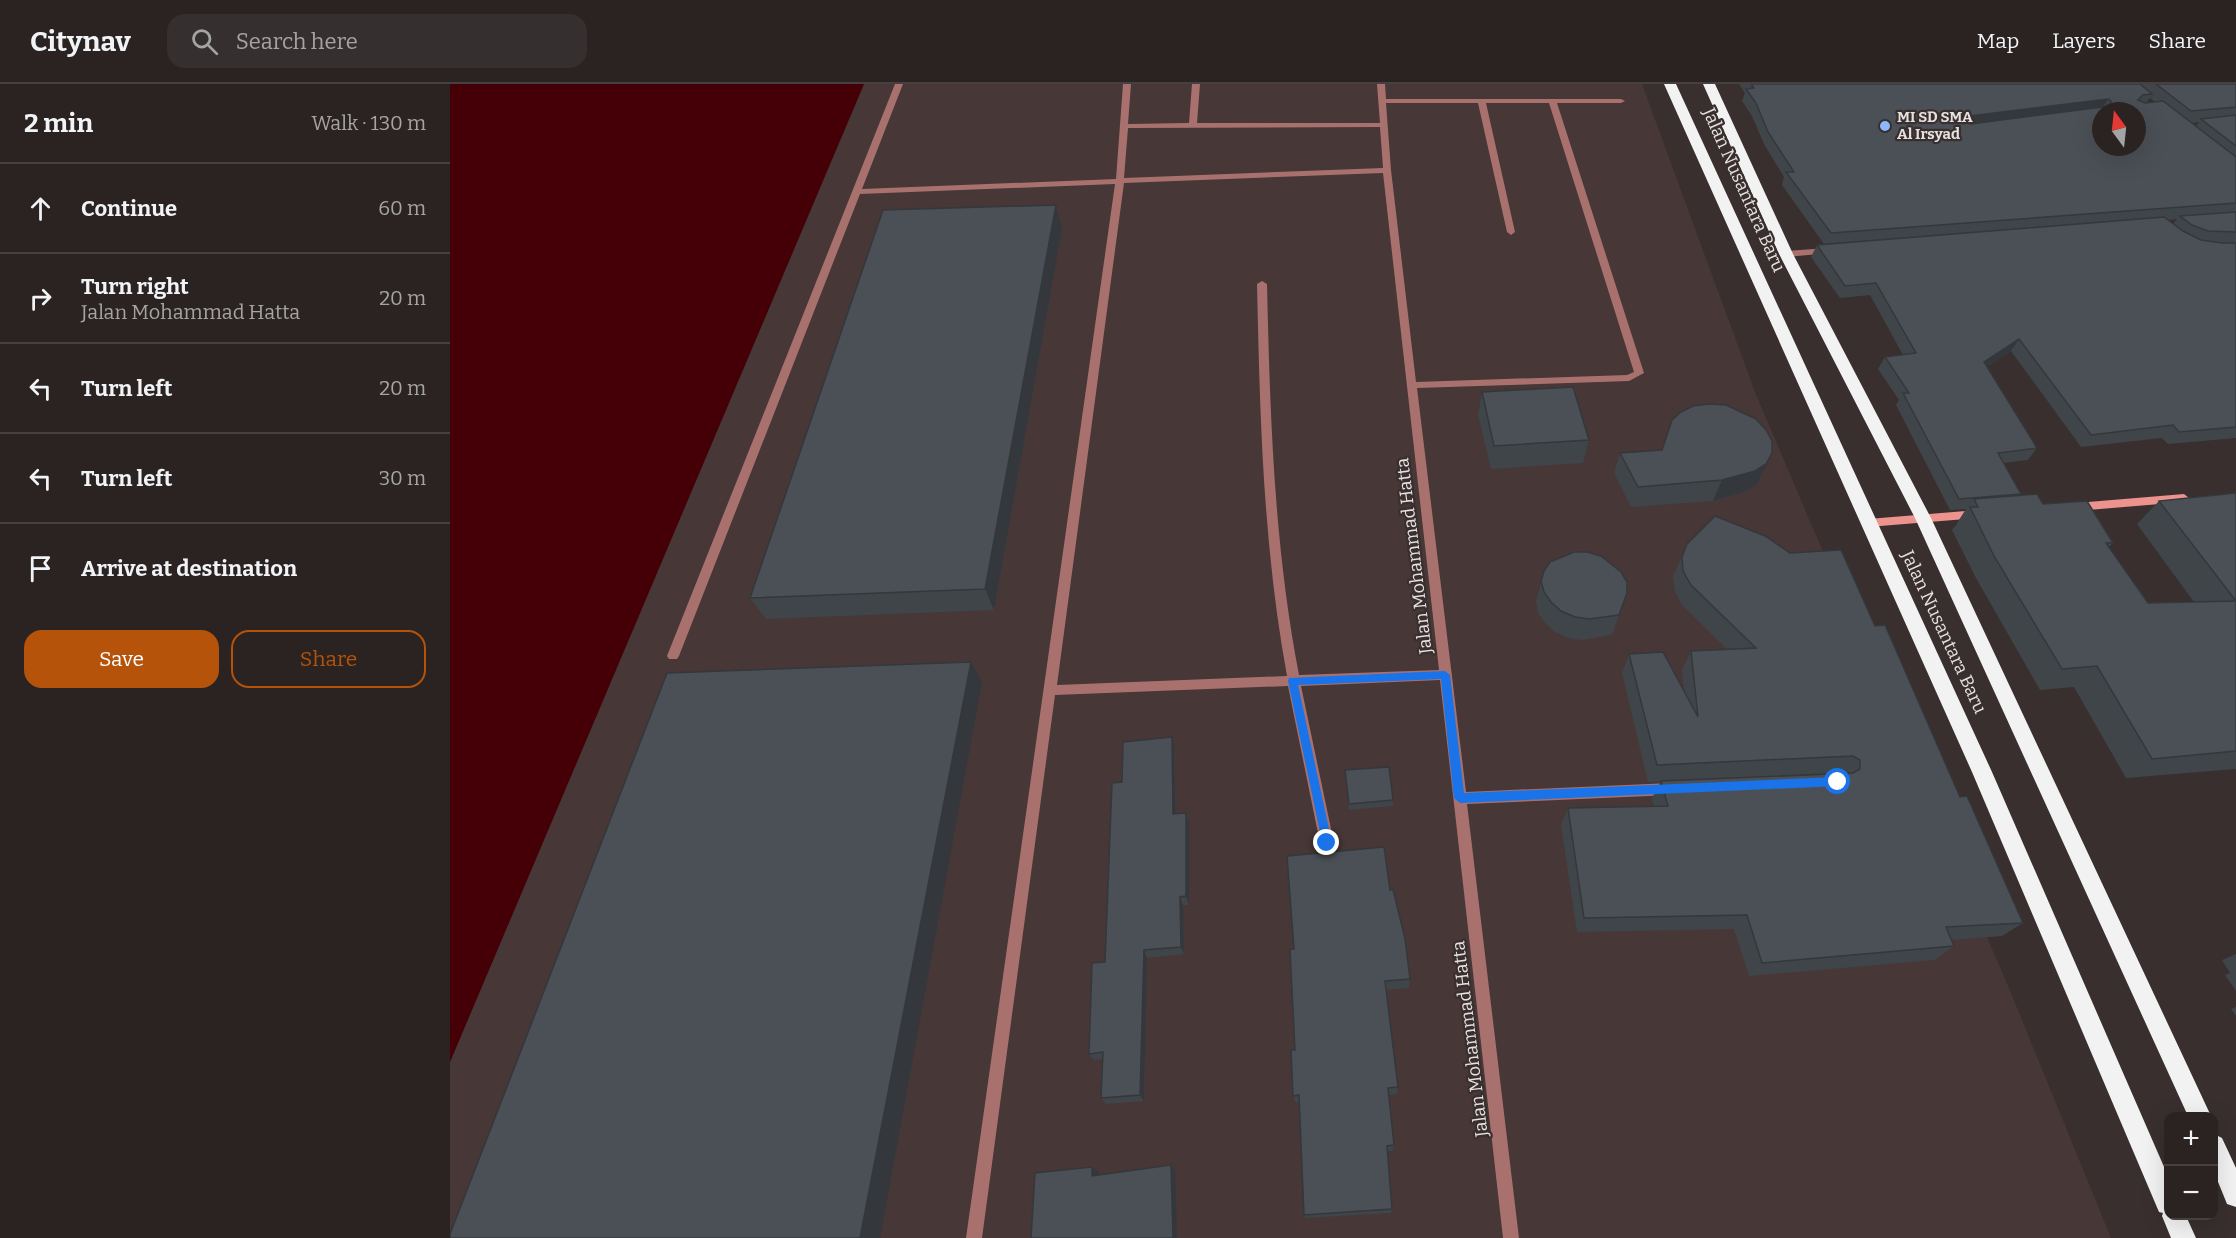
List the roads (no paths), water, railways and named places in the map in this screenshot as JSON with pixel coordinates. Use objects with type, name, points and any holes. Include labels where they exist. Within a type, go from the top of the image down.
[{"type":"highway","name":"Jalan Nusantara Baru","points":[[1670,84],[1982,772],[2164,1191]]},
{"type":"highway","name":"Jalan Nusantara Baru","points":[[1709,84],[1786,254],[1923,518],[2198,1112]]},
{"type":"highway","points":[[2218,1154],[2234,1184]]},
{"type":"highway","points":[[2176,1220],[2184,1238]]},
{"type":"main road","points":[[2062,508],[2201,497]]},
{"type":"main road","points":[[1868,523],[1992,513]]},
{"type":"street","points":[[673,656],[899,84]]},
{"type":"street","points":[[974,1238],[1120,181],[1127,84]]},
{"type":"street","points":[[1193,127],[1196,84]]},
{"type":"street","name":"Jalan Mohammad Hatta","points":[[1381,84],[1387,170],[1511,1238]]},
{"type":"street","points":[[1383,100],[1621,102]]},
{"type":"street","points":[[1481,100],[1511,232]]},
{"type":"street","points":[[1412,386],[1629,378],[1639,373],[1552,101]]},
{"type":"street","points":[[1124,126],[1385,124]]},
{"type":"street","points":[[855,192],[1387,170]]},
{"type":"street","points":[[1786,254],[1833,250]]},
{"type":"street","points":[[1262,284],[1267,470],[1274,553],[1293,681],[1327,843]]},
{"type":"street","points":[[1050,690],[1445,675]]},
{"type":"street","points":[[1460,798],[1684,788]]},
{"type":"place","name":"MI SD SMA Al Irsyad","points":[[1885,126]]}]
